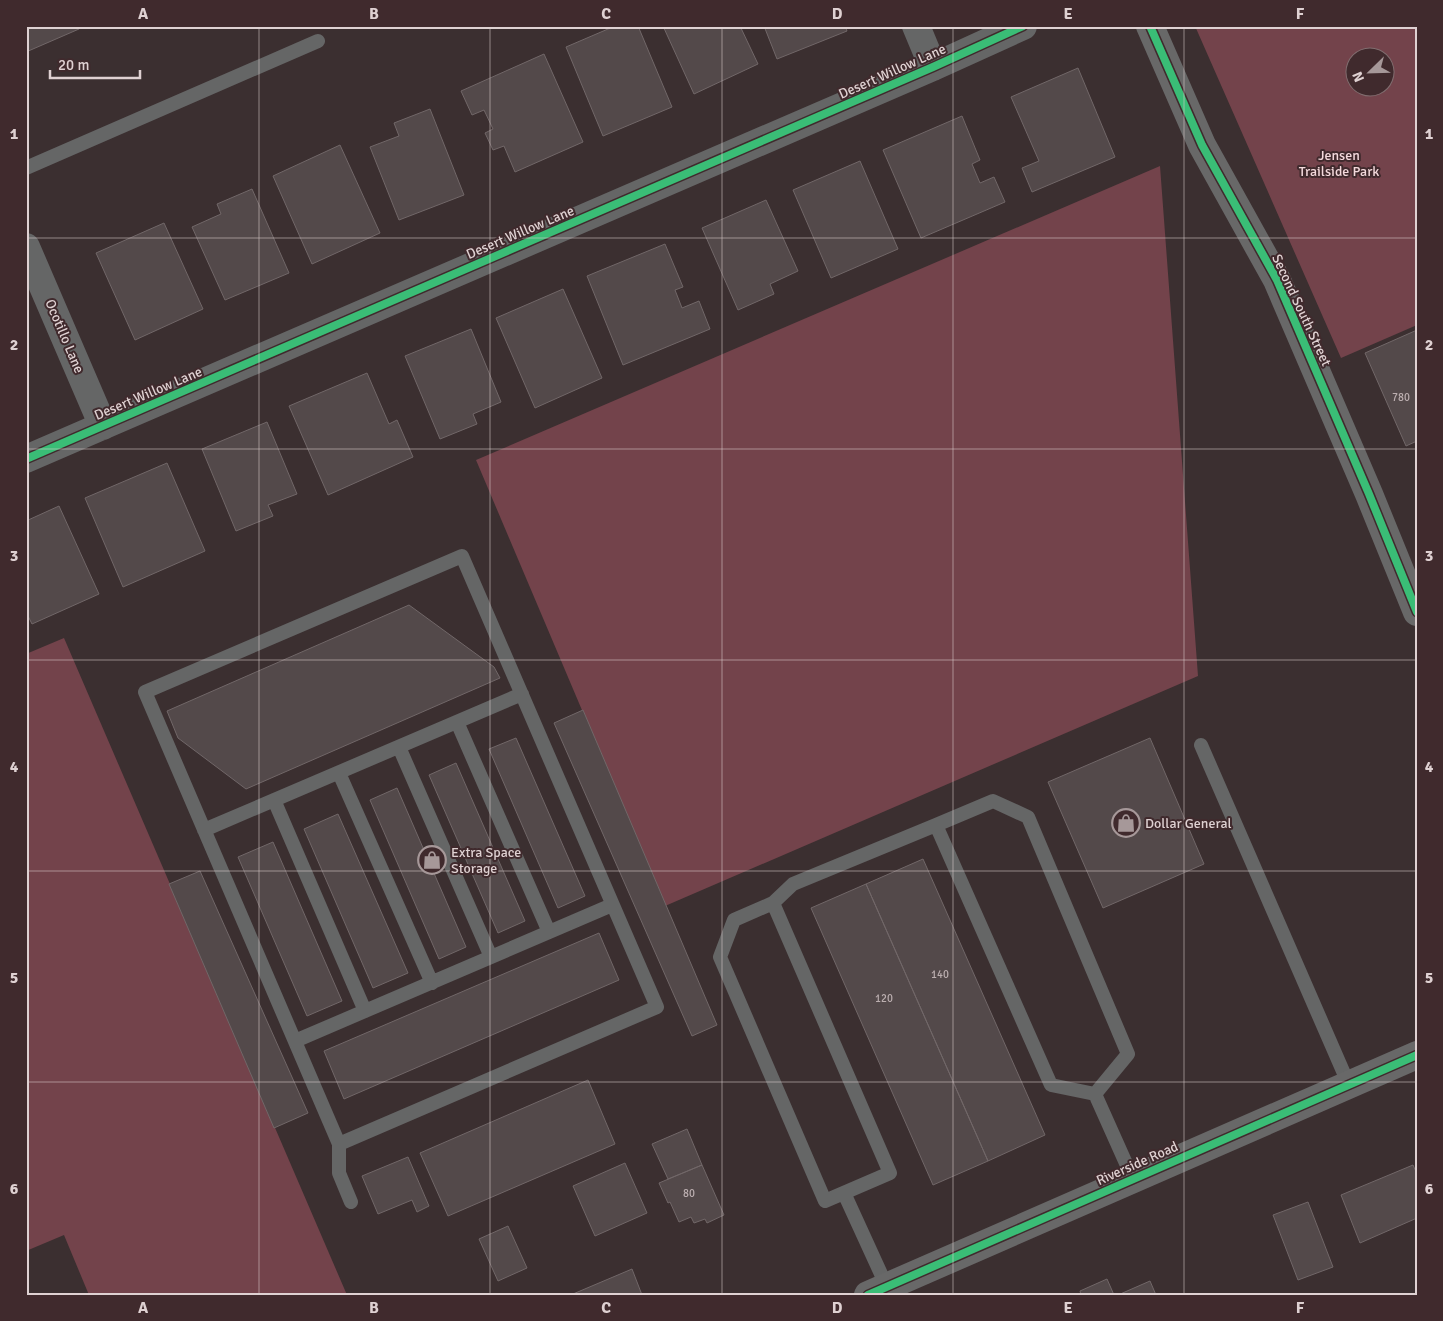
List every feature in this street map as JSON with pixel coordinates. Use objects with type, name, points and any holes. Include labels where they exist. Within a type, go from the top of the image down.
[{"type":"street","points":[[916,26],[933,67]]},
{"type":"street","name":"Desert Willow Lane","points":[[26,459],[933,67],[1023,26]]},
{"type":"street","name":"Second South Street","points":[[1150,26],[1202,145],[1277,280],[1369,494],[1417,612]]},
{"type":"street","name":"Ocotillo Lane","points":[[26,247],[103,426]]},
{"type":"street","name":"Riverside Road","points":[[877,1291],[1417,1055]]},
{"type":"lane","points":[[26,168],[318,41]]},
{"type":"lane","points":[[339,1144],[657,1007],[462,556],[144,692],[339,1144],[339,1173],[351,1202]]},
{"type":"lane","points":[[204,830],[522,694]]},
{"type":"lane","points":[[457,722],[549,932]]},
{"type":"lane","points":[[1201,745],[1349,1085]]},
{"type":"lane","points":[[399,747],[491,957]]},
{"type":"lane","points":[[339,773],[432,983]]},
{"type":"lane","points":[[274,800],[366,1011]]},
{"type":"lane","points":[[773,903],[890,1174],[825,1201],[720,957],[734,920],[773,903],[793,884],[993,802],[1028,817],[1128,1054],[1095,1094]]},
{"type":"lane","points":[[936,825],[1051,1086],[1095,1094]]},
{"type":"lane","points":[[295,1041],[612,905]]},
{"type":"lane","points":[[1095,1094],[1133,1179]]},
{"type":"lane","points":[[844,1193],[877,1291]]},
{"type":"green space","name":"Jensen Trailside Park","points":[[1195,26],[1417,26],[1417,325],[1341,358]]},
{"type":"green space","points":[[1160,166],[1198,676],[665,906],[476,460]]},
{"type":"green space","points":[[64,638],[347,1295],[89,1295],[64,1235],[26,1251],[26,654]]},
{"type":"building","points":[[26,26],[77,26],[79,29],[26,52]]},
{"type":"building","points":[[615,26],[638,26],[672,107],[603,136],[566,47]]},
{"type":"building","points":[[663,26],[740,26],[758,64],[694,94]]},
{"type":"building","points":[[764,26],[845,26],[847,31],[777,59]]},
{"type":"building","points":[[544,54],[583,142],[515,172],[504,146],[493,150],[485,133],[493,129],[484,110],[472,115],[461,91]]},
{"type":"building","points":[[1078,68],[1115,157],[1032,192],[1022,168],[1039,161],[1011,97]]},
{"type":"building","points":[[430,109],[464,195],[399,220],[370,147],[399,136],[394,123]]},
{"type":"building","points":[[962,116],[980,160],[972,164],[980,183],[994,177],[1005,202],[921,238],[883,150]]},
{"type":"building","points":[[340,145],[380,233],[312,264],[273,176]]},
{"type":"building","points":[[860,161],[898,249],[831,278],[793,190]]},
{"type":"building","points":[[252,189],[289,273],[225,300],[192,227],[221,214],[217,204]]},
{"type":"building","points":[[766,200],[798,271],[770,284],[774,294],[738,310],[702,228]]},
{"type":"building","points":[[164,223],[203,309],[135,340],[96,253]]},
{"type":"building","points":[[665,244],[683,287],[675,290],[682,308],[699,301],[710,329],[623,365],[587,276]]},
{"type":"building","points":[[563,289],[602,378],[535,408],[496,318]]},
{"type":"building","points":[[471,329],[501,402],[473,414],[477,424],[440,439],[405,356]]},
{"type":"building","points":[[1417,330],[1417,441],[1406,446],[1365,353]]},
{"type":"building","points":[[367,373],[389,424],[397,420],[413,457],[328,495],[289,406]]},
{"type":"building","points":[[267,422],[297,494],[268,505],[273,516],[236,531],[202,449]]},
{"type":"building","points":[[167,463],[205,551],[123,587],[85,498]]},
{"type":"building","points":[[59,506],[99,594],[32,624],[26,612],[26,521]]},
{"type":"building","points":[[409,605],[494,667],[500,678],[246,789],[178,738],[167,711]]},
{"type":"building","points":[[583,710],[717,1025],[692,1036],[554,723]]},
{"type":"building","points":[[516,738],[585,896],[558,908],[489,749]]},
{"type":"building","name":"Dollar General","points":[[1150,738],[1204,864],[1103,908],[1048,782]]},
{"type":"building","points":[[456,763],[525,921],[498,933],[429,775]]},
{"type":"building","points":[[397,788],[466,947],[439,959],[370,800]]},
{"type":"building","points":[[338,814],[408,973],[373,988],[304,829]]},
{"type":"building","points":[[273,842],[342,1001],[307,1016],[238,857]]},
{"type":"building","points":[[923,859],[1045,1135],[988,1161],[866,884]]},
{"type":"building","points":[[200,871],[308,1113],[274,1128],[169,884]]},
{"type":"building","points":[[866,884],[988,1161],[933,1185],[811,908]]},
{"type":"building","points":[[599,933],[619,980],[344,1099],[324,1051]]},
{"type":"building","points":[[588,1080],[615,1144],[448,1216],[420,1153]]},
{"type":"building","points":[[687,1129],[702,1165],[668,1179],[652,1144]]},
{"type":"building","points":[[408,1157],[429,1206],[417,1212],[412,1200],[378,1214],[362,1176]]},
{"type":"building","points":[[625,1163],[647,1213],[595,1236],[573,1186]]},
{"type":"building","points":[[702,1165],[724,1215],[707,1223],[705,1219],[694,1223],[691,1217],[679,1222],[659,1183]]},
{"type":"building","points":[[1413,1165],[1417,1174],[1417,1218],[1360,1243],[1341,1195]]},
{"type":"building","points":[[1308,1202],[1333,1267],[1298,1280],[1273,1215]]},
{"type":"building","points":[[508,1226],[527,1268],[498,1281],[479,1239]]},
{"type":"building","points":[[632,1269],[642,1295],[573,1295],[573,1294]]},
{"type":"building","points":[[1107,1279],[1114,1295],[1081,1295],[1080,1291]]},
{"type":"building","points":[[1150,1281],[1156,1295],[1118,1295]]},
{"type":"cycle path","points":[[26,459],[933,67],[1023,26]]},
{"type":"cycle path","points":[[1150,26],[1202,145],[1277,280],[1369,494],[1417,612]]},
{"type":"cycle path","points":[[868,1295],[1417,1055]]},
{"type":"place","name":"Dollar General","points":[[1126,823]]},
{"type":"place","name":"Extra Space Storage","points":[[432,860]]}]
